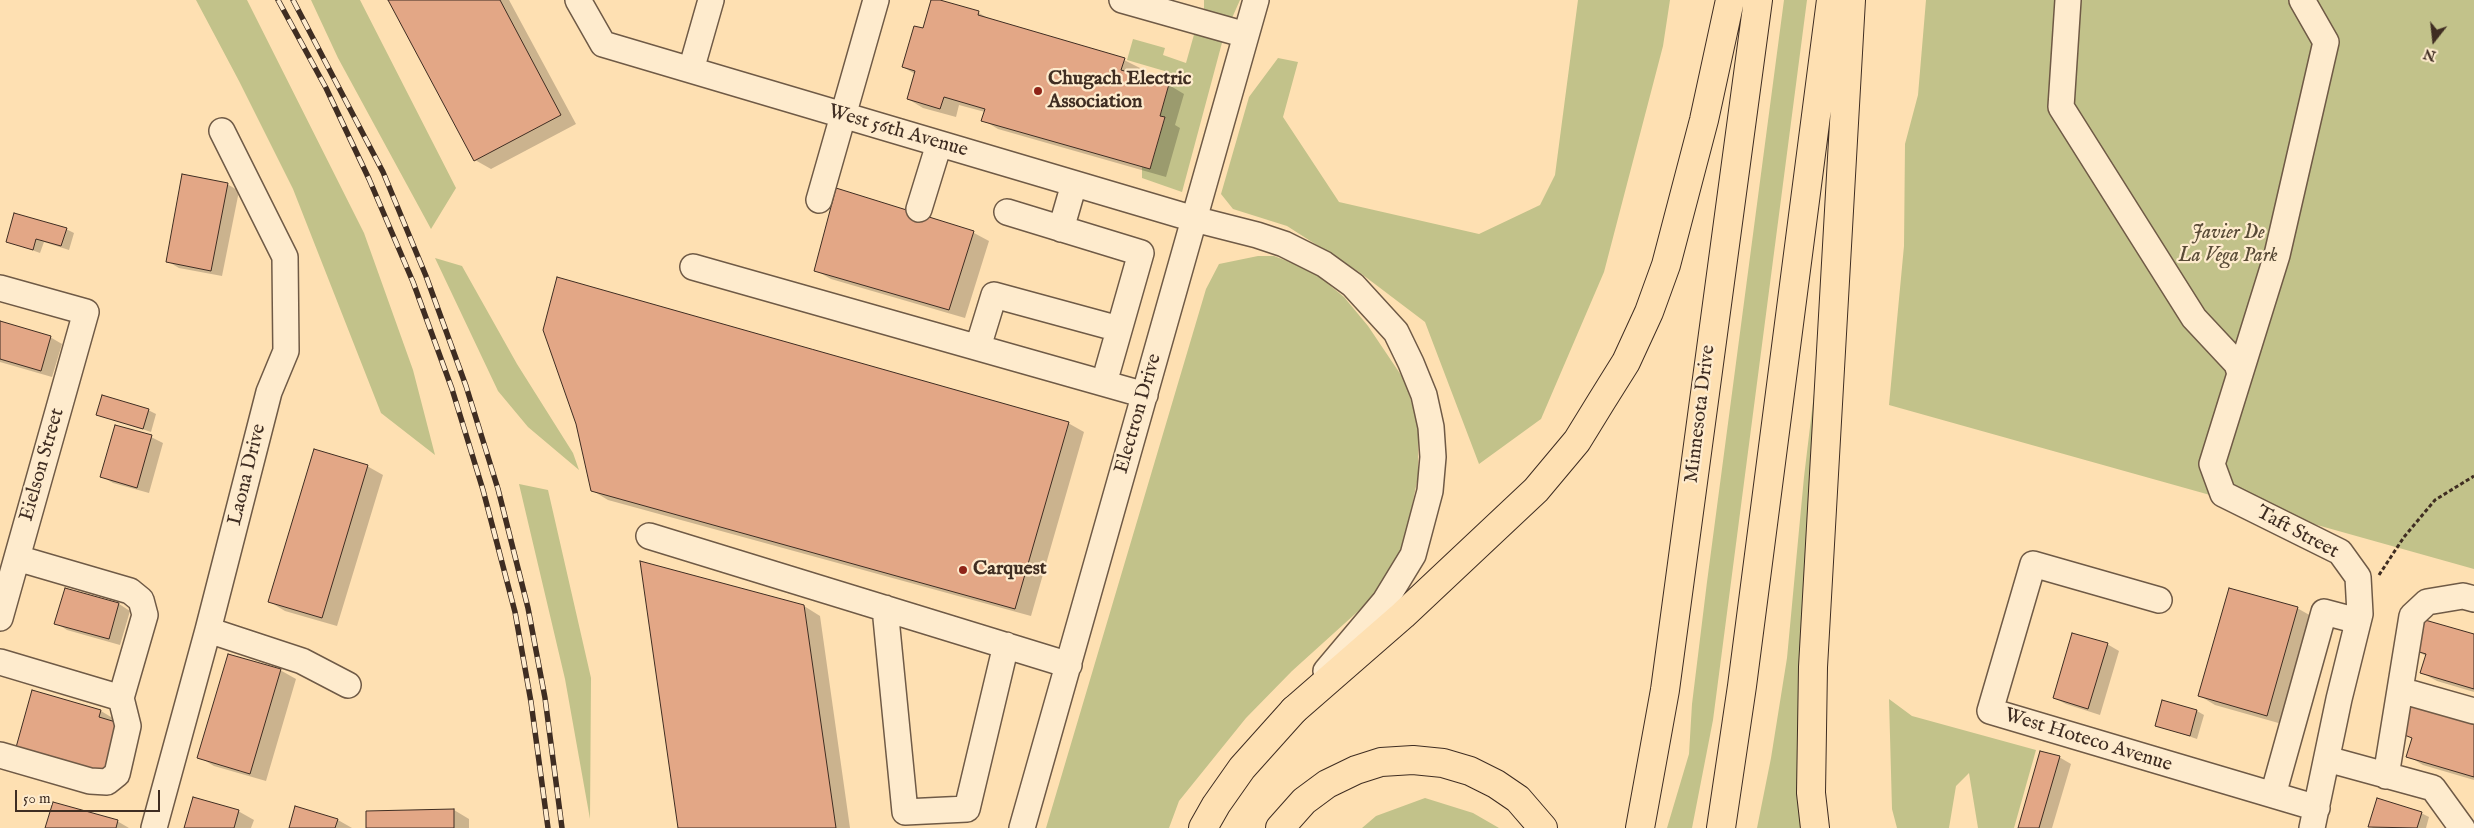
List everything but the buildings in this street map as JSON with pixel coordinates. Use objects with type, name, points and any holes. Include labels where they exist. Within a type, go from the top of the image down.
[{"type":"main road","points":[[1203,828],[1216,805],[1242,768],[1294,710],[1403,615],[1536,490],[1576,441],[1602,402],[1626,362],[1666,265],[1704,120],[1730,0]]},
{"type":"main road","name":"Minnesota Drive","points":[[1640,828],[1665,690],[1758,0]]},
{"type":"main road","points":[[1721,828],[1831,0]]},
{"type":"main road","points":[[1815,828],[1811,793],[1813,667],[1851,0]]},
{"type":"main road","points":[[1280,828],[1304,801],[1327,784],[1356,770],[1381,762],[1414,760],[1443,763],[1470,771],[1496,784],[1518,799],[1543,828]]},
{"type":"street","name":"West 56th Avenue","points":[[578,0],[602,44],[842,116],[1284,244],[1324,264],[1352,285],[1396,332],[1424,395],[1431,427],[1433,457],[1430,491],[1413,555],[1385,601],[1294,710]]},
{"type":"street","points":[[691,70],[712,0]]},
{"type":"street","points":[[819,200],[876,0]]},
{"type":"street","points":[[1122,0],[1246,35]]},
{"type":"street","name":"Electron Drive","points":[[1022,828],[1256,0]]},
{"type":"street","points":[[2068,0],[2061,107],[2194,318],[2237,364],[2240,374]]},
{"type":"street","name":"Taft Street","points":[[2302,0],[2326,42],[2277,255],[2212,464],[2223,494],[2340,552],[2358,577],[2360,614],[2338,699],[2314,818]]},
{"type":"street","name":"Laona Drive","points":[[154,828],[208,630],[269,392],[286,351],[286,257],[222,130]]},
{"type":"street","points":[[919,209],[939,144]]},
{"type":"street","points":[[1061,229],[1074,184]]},
{"type":"street","points":[[1007,212],[1141,253],[1104,383]]},
{"type":"street","points":[[693,267],[1145,395]]},
{"type":"street","name":"Eielson Street","points":[[0,288],[86,312],[0,618]]},
{"type":"street","points":[[978,348],[994,295],[1119,329]]},
{"type":"street","points":[[649,536],[1069,665]]},
{"type":"street","points":[[0,755],[90,781],[107,782],[117,774],[128,726],[122,698],[145,615],[141,600],[130,591],[17,558]]},
{"type":"street","name":"West Hoteco Avenue","points":[[2159,600],[2033,564],[1990,711],[2273,795],[2314,818]]},
{"type":"street","points":[[2386,776],[2412,616],[2428,602],[2463,596],[2474,599]]},
{"type":"street","points":[[885,608],[905,812],[967,809],[1006,645]]},
{"type":"street","points":[[2273,795],[2324,612],[2358,621]]},
{"type":"street","points":[[208,630],[302,660],[348,685]]},
{"type":"street","points":[[0,662],[122,698]]},
{"type":"street","points":[[2400,690],[2474,711]]},
{"type":"street","points":[[2327,759],[2434,788],[2462,828]]},
{"type":"path","points":[[2377,578],[2404,537],[2435,500],[2474,476]]},
{"type":"green space","points":[[196,0],[247,0],[364,233],[413,370],[435,455],[381,413],[293,189]]},
{"type":"green space","points":[[311,0],[360,0],[456,188],[431,229],[338,58]]},
{"type":"green space","points":[[1204,0],[1240,0],[1232,18],[1204,10]]},
{"type":"green space","points":[[1578,0],[1670,0],[1663,46],[1604,272],[1541,419],[1479,464],[1425,322],[1359,272],[1287,226],[1233,209],[1221,194],[1249,97],[1278,58],[1298,62],[1283,117],[1339,202],[1479,234],[1540,205],[1555,175]]},
{"type":"green space","points":[[1784,0],[1807,0],[1713,720],[1692,828],[1667,828],[1689,754],[1692,704],[1707,582]]},
{"type":"green space","name":"Javier De La Vega Park","points":[[1926,0],[2474,0],[2474,569],[1889,405],[1904,246],[1905,144],[1918,95]]},
{"type":"green space","points":[[1195,31],[1223,39],[1182,192],[1142,178],[1142,167],[1150,169],[1165,118],[1160,116],[1169,84],[1165,83],[1168,72],[1127,60],[1133,39],[1165,48],[1163,55],[1186,63]]},
{"type":"green space","points":[[1258,256],[1274,256],[1311,270],[1344,297],[1368,326],[1405,381],[1418,424],[1418,477],[1399,568],[1365,605],[1292,671],[1246,718],[1179,801],[1169,828],[1046,828],[1206,289],[1219,264]]},
{"type":"green space","points":[[435,258],[462,266],[517,364],[573,453],[579,470],[528,427],[498,391]]},
{"type":"green space","points":[[1824,310],[1807,828],[1757,828],[1771,758],[1787,658],[1804,477]]},
{"type":"green space","points":[[519,484],[548,490],[591,678],[590,819],[565,679]]},
{"type":"green space","points":[[1889,699],[1912,716],[2036,750],[2014,828],[1978,828],[1969,773],[1956,786],[1949,828],[1897,828],[1892,809]]},
{"type":"green space","points":[[1425,798],[1473,813],[1499,828],[1362,828],[1376,816]]},
{"type":"railway","points":[[278,0],[326,88],[369,179],[413,282],[452,389],[483,490],[515,612],[531,702],[548,828]]},
{"type":"railway","points":[[293,0],[383,172],[426,276],[466,386],[498,489],[528,608],[545,698],[562,828]]},
{"type":"place","name":"Chugach Electric Association","points":[[1038,91]]},
{"type":"place","name":"Carquest","points":[[963,570]]}]
